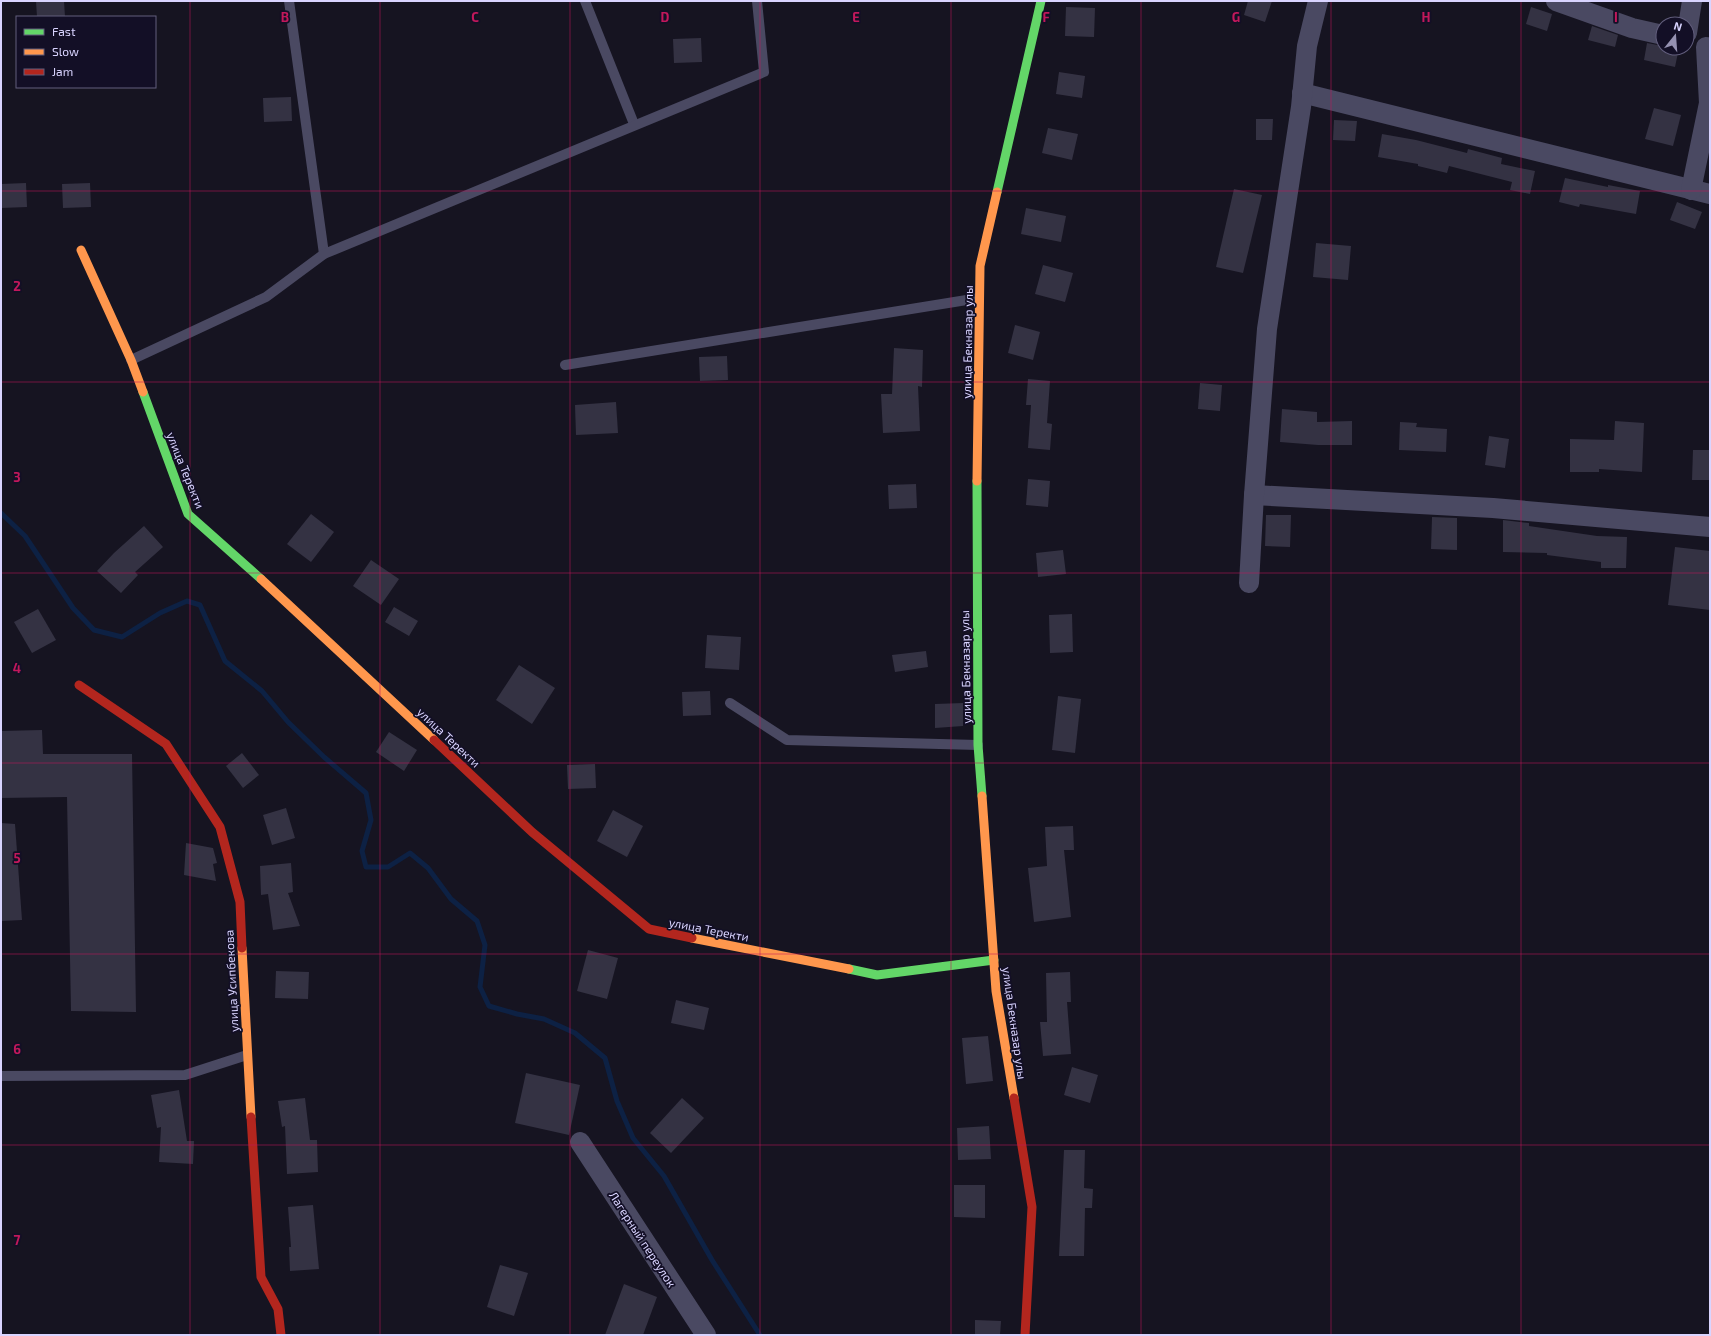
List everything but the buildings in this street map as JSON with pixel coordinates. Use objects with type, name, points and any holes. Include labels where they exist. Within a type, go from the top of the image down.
[{"type":"street","name":"улица Бекназар улы","points":[[1025,1335],[1032,1207],[996,991],[978,745],[976,562],[979,298],[980,266],[1041,1]]},
{"type":"street","points":[[1250,583],[1254,495],[1267,329],[1302,93],[1307,46],[1318,1]]},
{"type":"street","points":[[1556,1],[1611,21],[1655,33]]},
{"type":"street","points":[[1690,16],[1692,1]]},
{"type":"street","points":[[1691,190],[1708,103],[1701,46]]},
{"type":"street","points":[[1302,93],[1710,194]]},
{"type":"street","name":"улица Теректи","points":[[81,250],[131,360],[188,514],[292,607],[532,832],[649,929],[877,975],[994,960]]},
{"type":"street","points":[[1254,495],[1492,508],[1710,526]]},
{"type":"street","name":"улица Усипбекова","points":[[79,685],[166,744],[220,827],[240,902],[247,1054],[261,1277],[278,1309],[281,1335]]},
{"type":"street","name":"Лагерный переулок","points":[[580,1142],[706,1335]]},
{"type":"lane","points":[[289,1],[324,254]]},
{"type":"lane","points":[[585,1],[634,124]]},
{"type":"lane","points":[[131,360],[266,297],[324,254],[634,124],[764,72],[757,1]]},
{"type":"lane","points":[[565,365],[979,298]]},
{"type":"lane","points":[[730,703],[787,740],[978,745]]},
{"type":"lane","points":[[1,1076],[185,1075],[247,1054]]},
{"type":"waterway","points":[[1,513],[25,536],[73,608],[94,630],[122,637],[160,613],[187,601],[200,605],[225,661],[262,691],[288,722],[324,757],[366,793],[371,820],[362,851],[366,867],[388,867],[410,853],[428,868],[451,899],[477,921],[485,945],[480,987],[489,1006],[517,1014],[544,1019],[575,1033],[605,1058],[617,1101],[633,1138],[664,1176],[712,1260],[760,1335]]},
{"type":"traffic: fast","points":[[997,192],[1041,1]]},
{"type":"traffic: fast","points":[[143,392],[188,514],[261,579]]},
{"type":"traffic: fast","points":[[977,481],[978,745],[982,796]]},
{"type":"traffic: fast","points":[[849,969],[877,975],[994,960]]},
{"type":"traffic: slow","points":[[977,481],[980,266],[997,192]]},
{"type":"traffic: slow","points":[[81,250],[131,360],[143,392]]},
{"type":"traffic: slow","points":[[261,579],[434,740]]},
{"type":"traffic: slow","points":[[982,796],[996,991],[1014,1098]]},
{"type":"traffic: slow","points":[[692,938],[849,969]]},
{"type":"traffic: slow","points":[[242,948],[251,1117]]},
{"type":"traffic: jam","points":[[79,685],[166,744],[220,827],[240,902],[242,948]]},
{"type":"traffic: jam","points":[[434,740],[532,832],[649,929],[692,938]]},
{"type":"traffic: jam","points":[[1014,1098],[1032,1207],[1025,1335]]},
{"type":"traffic: jam","points":[[251,1117],[261,1277],[278,1309],[281,1335]]}]
